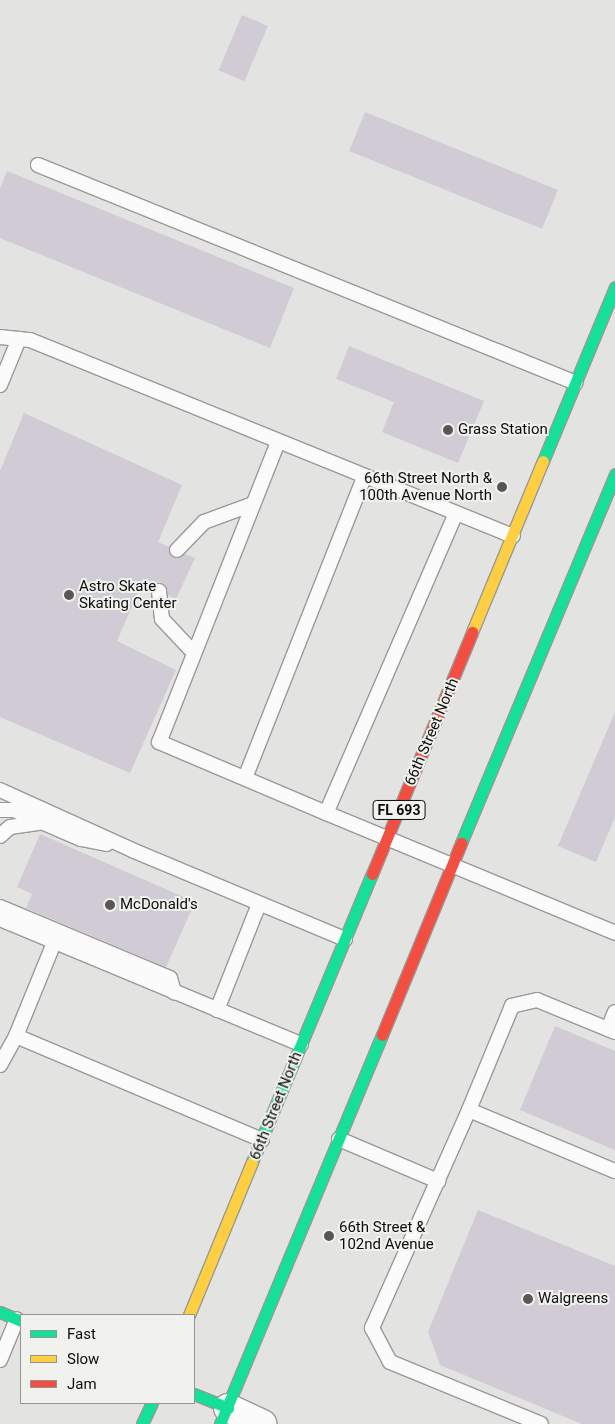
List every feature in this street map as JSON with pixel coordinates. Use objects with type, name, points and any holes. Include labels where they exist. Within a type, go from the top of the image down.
[{"type":"main road","name":"66th Street North","points":[[189,1314],[576,383],[613,299]]},
{"type":"main road","points":[[195,1395],[224,1416],[615,474]]},
{"type":"main road","points":[[0,1312],[19,1320]]},
{"type":"main road","points":[[142,1424],[152,1404]]},
{"type":"street","points":[[224,1416],[263,1424]]},
{"type":"lane","points":[[38,165],[576,383]]},
{"type":"lane","points":[[0,337],[30,340],[513,536]]},
{"type":"lane","points":[[0,385],[19,339]]},
{"type":"lane","points":[[278,442],[158,742],[615,933]]},
{"type":"lane","points":[[245,778],[364,477]]},
{"type":"lane","points":[[177,550],[204,522],[253,504]]},
{"type":"lane","points":[[326,813],[456,513]]},
{"type":"lane","points":[[159,591],[162,619],[194,653]]},
{"type":"lane","points":[[0,790],[132,850],[345,939]]},
{"type":"lane","points":[[0,810],[14,810],[81,839],[132,850]]},
{"type":"lane","points":[[0,836],[10,827],[41,822]]},
{"type":"lane","points":[[217,1010],[260,904]]},
{"type":"lane","points":[[1,910],[170,978],[174,992]]},
{"type":"lane","points":[[1,910],[54,943],[301,1044]]},
{"type":"lane","points":[[0,1065],[16,1036],[54,943]]},
{"type":"lane","points":[[541,1424],[390,1362],[372,1328],[469,1110],[512,1006],[537,1000],[612,1030],[615,1012]]},
{"type":"lane","points":[[16,1036],[262,1140]]},
{"type":"lane","points":[[469,1110],[615,1171]]},
{"type":"lane","points":[[339,1138],[438,1181]]},
{"type":"lane","points":[[0,1360],[19,1320]]},
{"type":"building","points":[[242,15],[268,26],[244,81],[219,70]]},
{"type":"building","points":[[365,112],[558,190],[542,229],[349,151]]},
{"type":"building","points":[[7,171],[294,288],[270,348],[0,238],[0,189]]},
{"type":"building","points":[[349,346],[484,401],[458,463],[382,432],[394,402],[336,379]]},
{"type":"building","name":"Astro Skate Skating Center","points":[[24,413],[182,485],[158,542],[169,547],[169,553],[174,558],[180,558],[185,554],[195,558],[176,599],[168,595],[166,586],[163,583],[158,582],[151,587],[142,583],[117,641],[176,670],[130,773],[0,717],[0,471]]},
{"type":"building","points":[[615,712],[615,817],[596,862],[558,846]]},
{"type":"building","name":"McDonald's","points":[[40,834],[195,902],[166,967],[26,908],[32,894],[17,887]]},
{"type":"building","points":[[555,1026],[615,1051],[615,1150],[520,1110]]},
{"type":"building","name":"Walgreens","points":[[478,1210],[615,1266],[615,1424],[582,1424],[440,1365],[428,1332]]},
{"type":"traffic: fast","points":[[543,461],[615,287]]},
{"type":"traffic: fast","points":[[461,843],[615,474]]},
{"type":"traffic: fast","points":[[252,1162],[372,874]]},
{"type":"traffic: fast","points":[[220,1424],[382,1035]]},
{"type":"traffic: fast","points":[[0,1312],[20,1321]]},
{"type":"traffic: fast","points":[[195,1394],[228,1408]]},
{"type":"traffic: fast","points":[[142,1424],[152,1404]]},
{"type":"traffic: slow","points":[[472,632],[543,461]]},
{"type":"traffic: slow","points":[[189,1314],[252,1162]]},
{"type":"traffic: jam","points":[[372,874],[472,632]]},
{"type":"traffic: jam","points":[[382,1035],[461,843]]},
{"type":"place","name":"Grass Station","points":[[448,430]]},
{"type":"place","name":"66th Street North & 100th Avenue North","points":[[502,487]]},
{"type":"place","name":"Astro Skate Skating Center","points":[[69,595]]},
{"type":"place","name":"McDonald's","points":[[110,905]]},
{"type":"place","name":"66th Street & 102nd Avenue","points":[[329,1236]]},
{"type":"place","name":"Walgreens","points":[[528,1299]]}]
